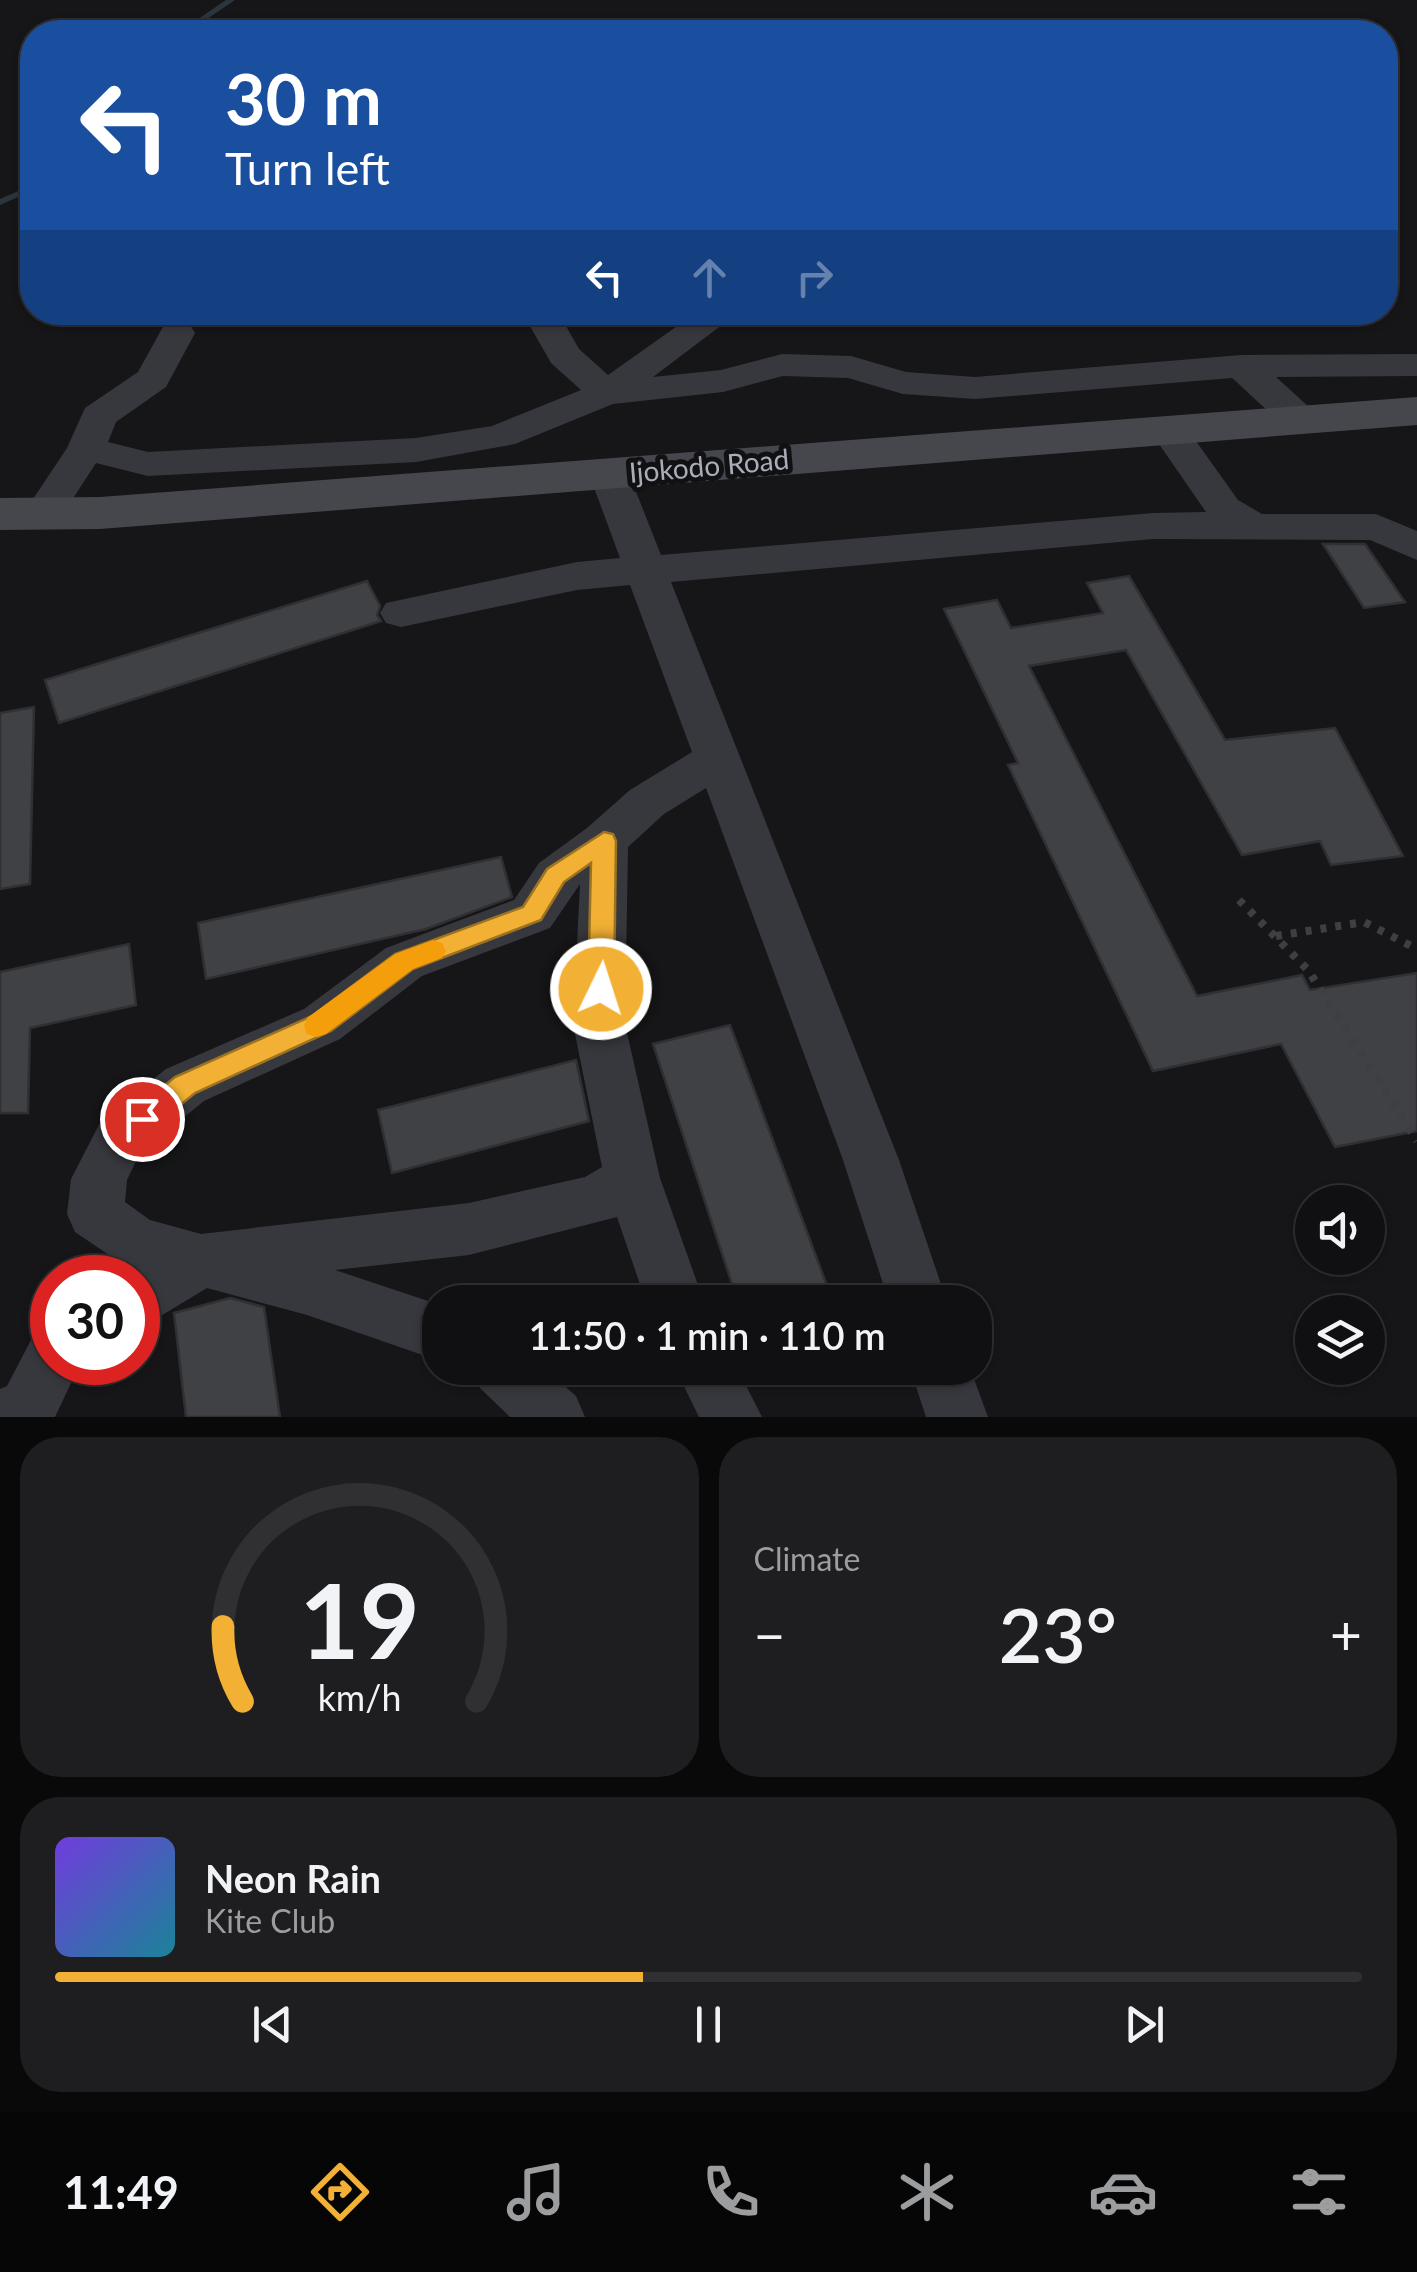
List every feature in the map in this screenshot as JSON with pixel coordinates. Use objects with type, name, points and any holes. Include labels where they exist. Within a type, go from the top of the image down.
[{"type":"main road","name":"Ijokodo Road","points":[[21,514],[609,474],[1181,450],[1302,418],[1417,411]]},
{"type":"street","points":[[547,325],[564,356],[606,393],[723,381],[782,365],[851,367],[903,383],[976,388],[1241,366],[1417,365]]},
{"type":"street","points":[[86,448],[148,464],[416,450],[501,436],[606,393],[703,325]]},
{"type":"street","points":[[21,514],[86,448],[99,416],[154,380],[177,333]]},
{"type":"street","points":[[1241,366],[1302,418]]},
{"type":"street","points":[[1181,450],[1224,509],[1251,525]]},
{"type":"street","points":[[1153,526],[1181,450]]},
{"type":"street","points":[[609,474],[871,1160],[912,1285]]},
{"type":"street","points":[[401,613],[577,576],[1153,526],[1376,527],[1417,547]]},
{"type":"street","points":[[422,1326],[307,1288],[134,1241],[96,1214],[99,1179],[121,1136],[185,1085],[322,1024],[404,962],[532,914],[556,876],[604,841],[646,802],[718,758]]},
{"type":"street","points":[[604,841],[605,919],[599,1024],[632,1178],[669,1285]]},
{"type":"street","points":[[160,1285],[201,1260],[469,1229],[598,1199],[632,1178]]},
{"type":"street","points":[[2,1417],[28,1408],[40,1385]]},
{"type":"street","points":[[519,1385],[554,1417]]},
{"type":"street","points":[[714,1385],[732,1417]]},
{"type":"street","points":[[946,1385],[957,1417]]},
{"type":"path","points":[[1239,900],[1308,970],[1417,1141]]},
{"type":"path","points":[[1275,936],[1364,922],[1417,949]]},
{"type":"building","points":[[1323,544],[1365,544],[1405,602],[1364,608]]},
{"type":"building","points":[[1129,576],[1225,740],[1335,728],[1403,856],[1331,865],[1320,841],[1242,855],[1126,650],[1029,666],[1197,996],[1302,975],[1310,990],[1417,973],[1417,1131],[1335,1147],[1281,1044],[1153,1071],[1008,765],[1018,763],[944,609],[997,600],[1011,628],[1103,613],[1087,583]]},
{"type":"building","points":[[367,581],[380,606],[377,615],[381,621],[59,723],[45,680]]},
{"type":"building","points":[[34,707],[30,884],[0,889],[0,713]]},
{"type":"building","points":[[501,857],[512,897],[426,929],[206,979],[198,923]]},
{"type":"building","points":[[129,944],[136,1005],[30,1028],[28,1113],[0,1113],[0,972]]},
{"type":"building","points":[[730,1025],[827,1285],[732,1285],[653,1044]]},
{"type":"building","points":[[576,1060],[589,1121],[392,1173],[378,1110]]},
{"type":"building","points":[[230,1298],[264,1307],[280,1417],[186,1417],[174,1313]]},
{"type":"waterway","points":[[201,20],[231,0]]},
{"type":"waterway","points":[[0,202],[20,193]]},
{"type":"slow traffic","points":[[317,1026],[404,962],[433,951]]},
{"type":"route","points":[[142,1119],[185,1085],[322,1024],[404,962],[532,914],[556,876],[604,841],[601,989]]}]
